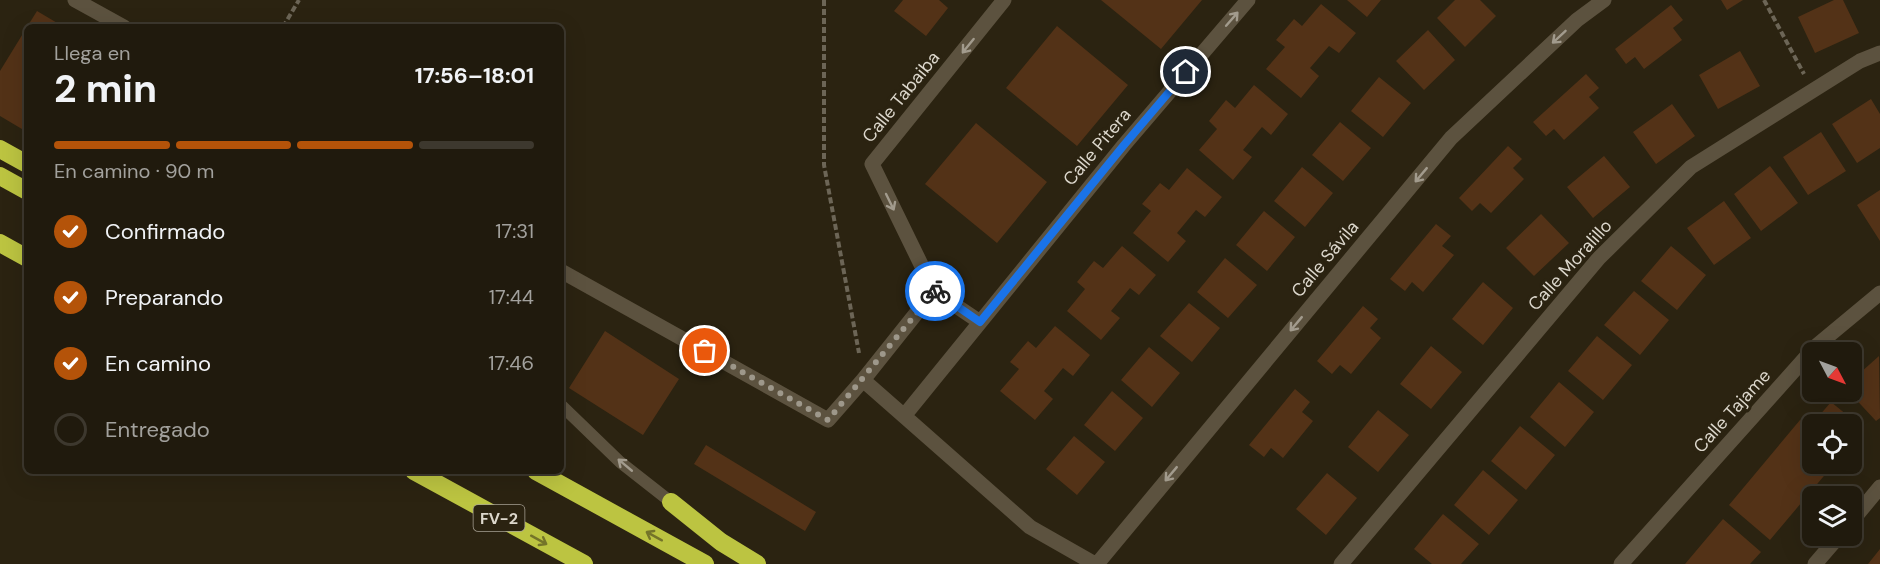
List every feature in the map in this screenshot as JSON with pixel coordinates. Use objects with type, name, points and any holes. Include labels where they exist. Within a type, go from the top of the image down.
[{"type":"highway","points":[[0,149],[24,162]]},
{"type":"highway","points":[[0,176],[24,189]]},
{"type":"highway","points":[[0,243],[24,256]]},
{"type":"highway","name":"FV-2","points":[[419,474],[584,564]]},
{"type":"highway","points":[[541,474],[705,564]]},
{"type":"highway","points":[[671,502],[721,542],[757,564]]},
{"type":"street","points":[[75,0],[119,24]]},
{"type":"street","name":"Calle Tabaiba","points":[[934,291],[872,164],[1004,0]]},
{"type":"street","name":"Calle Pitera","points":[[904,416],[1124,145],[1248,0]]},
{"type":"street","name":"Calle Sávila","points":[[1096,564],[1451,138],[1577,20],[1604,0]]},
{"type":"street","name":"Calle Moralillo","points":[[1341,564],[1599,258],[1691,167],[1860,61],[1880,53]]},
{"type":"street","points":[[564,273],[828,420],[864,380],[934,291],[980,322]]},
{"type":"street","name":"Calle Tajame","points":[[1622,564],[1815,346],[1880,293]]},
{"type":"street","points":[[864,380],[1030,527],[1096,564]]},
{"type":"street","points":[[1862,509],[1880,488]]},
{"type":"street","points":[[1815,564],[1830,546]]},
{"type":"lane","points":[[564,408],[620,462],[671,502]]},
{"type":"path","points":[[285,24],[299,0]]},
{"type":"path","points":[[824,0],[824,165],[864,380]]},
{"type":"path","points":[[1764,0],[1813,91]]},
{"type":"building","points":[[903,0],[939,0],[948,8],[926,36],[894,11]]},
{"type":"building","points":[[1101,0],[1202,0],[1161,49]]},
{"type":"building","points":[[1347,0],[1381,0],[1367,17]]},
{"type":"building","points":[[1455,0],[1480,0],[1496,16],[1465,47],[1437,18]]},
{"type":"building","points":[[1721,0],[1743,0],[1727,10]]},
{"type":"building","points":[[1834,0],[1843,0],[1859,33],[1815,53],[1798,17]]},
{"type":"building","points":[[1321,4],[1356,33],[1339,53],[1329,46],[1310,68],[1319,76],[1301,98],[1266,69],[1285,47],[1276,40],[1294,19],[1302,26]]},
{"type":"building","points":[[1671,5],[1683,20],[1673,28],[1682,40],[1644,69],[1635,57],[1626,64],[1615,49]]},
{"type":"building","points":[[37,11],[59,24],[29,24]]},
{"type":"building","points":[[1057,26],[1128,85],[1077,146],[1006,88]]},
{"type":"building","points":[[1428,30],[1455,60],[1424,90],[1396,61]]},
{"type":"building","points":[[24,32],[24,130],[0,116],[0,71]]},
{"type":"building","points":[[1740,51],[1760,86],[1718,109],[1699,75]]},
{"type":"building","points":[[1586,74],[1599,88],[1589,97],[1599,108],[1564,140],[1554,129],[1546,136],[1533,122]]},
{"type":"building","points":[[1379,77],[1411,103],[1383,137],[1351,111]]},
{"type":"building","points":[[1254,85],[1288,114],[1271,135],[1262,127],[1243,150],[1252,157],[1233,180],[1199,150],[1217,129],[1209,121],[1226,100],[1235,108]]},
{"type":"building","points":[[1871,99],[1880,114],[1880,148],[1857,163],[1832,124]]},
{"type":"building","points":[[1672,104],[1695,136],[1656,164],[1633,132]]},
{"type":"building","points":[[1340,122],[1371,148],[1343,181],[1312,155]]},
{"type":"building","points":[[976,123],[1047,182],[997,243],[925,184]]},
{"type":"building","points":[[1821,132],[1846,171],[1808,195],[1783,157]]},
{"type":"building","points":[[1508,146],[1522,159],[1513,168],[1524,179],[1491,213],[1480,203],[1472,211],[1459,198]]},
{"type":"building","points":[[1604,156],[1630,187],[1593,218],[1567,187]]},
{"type":"building","points":[[1770,166],[1798,203],[1761,231],[1734,194]]},
{"type":"building","points":[[1302,167],[1333,193],[1305,227],[1274,201]]},
{"type":"building","points":[[1187,168],[1222,197],[1205,217],[1196,210],[1177,233],[1186,241],[1168,262],[1133,233],[1151,211],[1142,204],[1160,183],[1169,190]]},
{"type":"building","points":[[1880,190],[1880,241],[1857,205]]},
{"type":"building","points":[[1724,201],[1751,238],[1714,265],[1687,228]]},
{"type":"building","points":[[1264,211],[1295,237],[1267,271],[1236,245]]},
{"type":"building","points":[[1541,214],[1569,243],[1534,276],[1506,248]]},
{"type":"building","points":[[1436,224],[1451,236],[1442,246],[1454,255],[1423,292],[1412,282],[1405,291],[1390,279]]},
{"type":"building","points":[[1122,246],[1156,275],[1139,295],[1130,288],[1111,311],[1120,318],[1101,340],[1067,311],[1085,289],[1077,282],[1094,261],[1103,268]]},
{"type":"building","points":[[1671,246],[1706,275],[1677,310],[1641,281]]},
{"type":"building","points":[[1225,258],[1257,285],[1228,318],[1197,292]]},
{"type":"building","points":[[1483,282],[1513,308],[1483,345],[1452,319]]},
{"type":"building","points":[[1634,291],[1669,320],[1640,355],[1604,325]]},
{"type":"building","points":[[1189,303],[1220,328],[1192,362],[1160,336]]},
{"type":"building","points":[[1363,306],[1378,319],[1370,328],[1381,338],[1351,374],[1340,365],[1332,374],[1317,361]]},
{"type":"building","points":[[1055,326],[1090,355],[1073,376],[1063,368],[1044,391],[1053,399],[1035,420],[1000,391],[1019,369],[1010,362],[1028,341],[1036,348]]},
{"type":"building","points":[[605,331],[679,379],[643,435],[569,388]]},
{"type":"building","points":[[1597,336],[1632,365],[1603,400],[1568,371]]},
{"type":"building","points":[[1431,346],[1462,372],[1431,409],[1400,384]]},
{"type":"building","points":[[1149,347],[1180,373],[1152,407],[1121,380]]},
{"type":"building","points":[[1879,356],[1880,418],[1876,421],[1858,402],[1862,402],[1862,371]]},
{"type":"building","points":[[1559,382],[1594,412],[1565,447],[1530,417]]},
{"type":"building","points":[[1295,389],[1310,402],[1302,412],[1313,421],[1283,458],[1271,448],[1264,457],[1249,445]]},
{"type":"building","points":[[1112,391],[1143,418],[1115,451],[1084,425]]},
{"type":"building","points":[[1831,402],[1846,414],[1821,414]]},
{"type":"building","points":[[1378,410],[1409,435],[1378,472],[1348,447]]},
{"type":"building","points":[[1800,420],[1802,422],[1802,474],[1826,474],[1815,486],[1802,486],[1802,502],[1770,540],[1729,505]]},
{"type":"building","points":[[1520,426],[1555,455],[1526,490],[1491,461]]},
{"type":"building","points":[[1074,436],[1105,462],[1077,495],[1046,469]]},
{"type":"building","points":[[706,445],[816,512],[805,531],[694,464]]},
{"type":"building","points":[[1483,470],[1518,500],[1489,535],[1454,505]]},
{"type":"building","points":[[1327,473],[1357,498],[1326,535],[1296,509]]},
{"type":"building","points":[[1443,514],[1479,544],[1461,564],[1432,564],[1414,549]]},
{"type":"building","points":[[1723,519],[1761,552],[1750,564],[1685,564]]},
{"type":"building","points":[[1880,549],[1880,564],[1868,564]]},
{"type":"way so far","points":[[705,351],[828,420],[864,380],[935,291]]},
{"type":"route","points":[[935,291],[980,322],[1186,72]]}]
